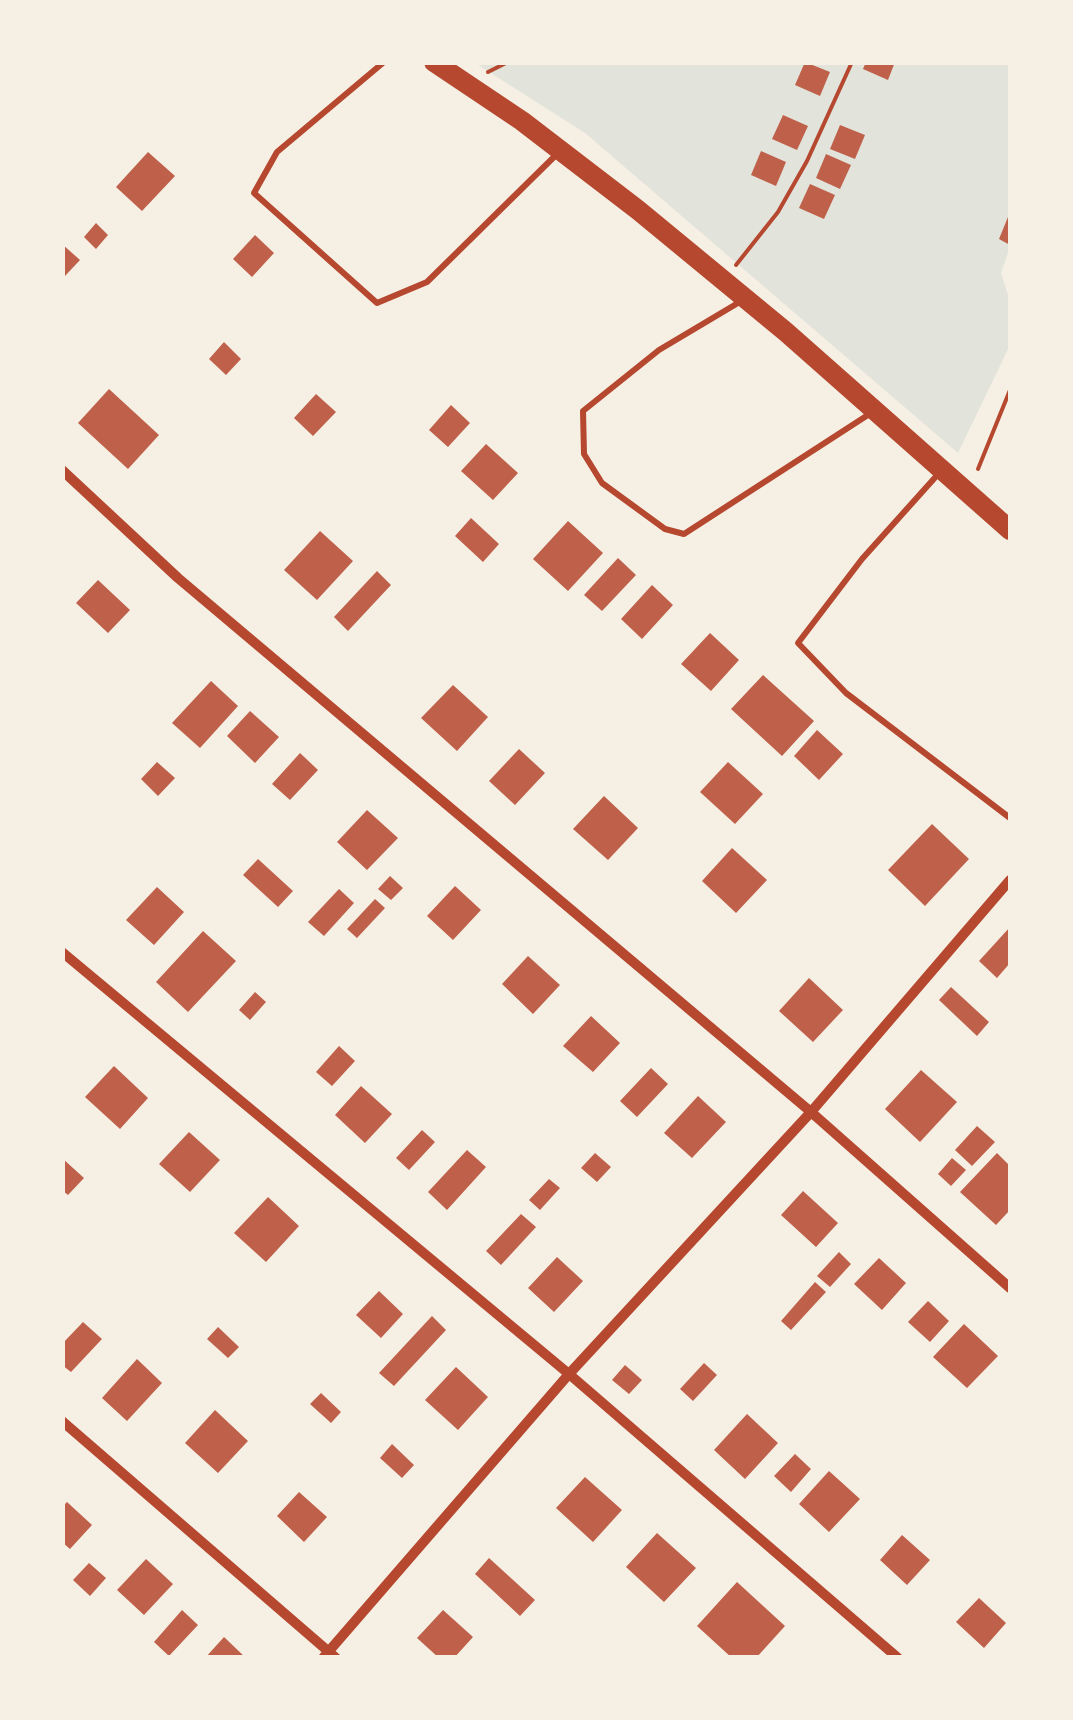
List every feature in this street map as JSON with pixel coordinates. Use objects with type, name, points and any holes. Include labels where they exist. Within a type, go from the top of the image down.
[{"type":"main road","points":[[434,62],[561,150],[723,280],[1010,530]]},
{"type":"street","points":[[62,470],[178,578],[811,1112],[1010,1288]]},
{"type":"street","points":[[62,1420],[329,1655],[569,1374],[811,1112],[1010,880]]},
{"type":"street","points":[[62,952],[569,1374],[898,1658]]},
{"type":"lane","points":[[384,62],[277,152],[254,194],[378,304],[427,282],[561,150]]},
{"type":"lane","points":[[744,299],[660,350],[584,411],[584,454],[602,482],[666,528],[684,534],[875,410]]},
{"type":"lane","points":[[942,470],[862,559],[798,643],[846,693],[1010,818]]},
{"type":"path","points":[[723,280],[778,212],[808,161],[852,62]]},
{"type":"path","points":[[968,492],[1010,390]]},
{"type":"shaded area","points":[[475,63],[1010,63],[1010,247],[1001,273],[1010,301],[1010,345],[958,453],[585,133]]},
{"type":"building","points":[[805,62],[830,72],[820,96],[795,85]]},
{"type":"building","points":[[866,62],[895,62],[888,80],[863,69]]},
{"type":"building","points":[[783,115],[808,126],[797,150],[772,139]]},
{"type":"building","points":[[840,125],[865,135],[855,159],[830,149]]},
{"type":"building","points":[[761,151],[786,162],[776,186],[751,175]]},
{"type":"building","points":[[148,152],[175,176],[142,211],[116,187]]},
{"type":"building","points":[[826,154],[851,165],[840,189],[816,178]]},
{"type":"building","points":[[810,184],[835,195],[824,219],[799,208]]},
{"type":"building","points":[[1010,212],[1010,245],[999,239]]},
{"type":"building","points":[[96,223],[108,235],[96,249],[84,237]]},
{"type":"building","points":[[255,235],[274,253],[252,277],[233,259]]},
{"type":"building","points":[[62,244],[80,260],[65,276],[62,274]]},
{"type":"building","points":[[224,342],[241,359],[226,375],[209,359]]},
{"type":"building","points":[[109,389],[159,435],[128,469],[78,423]]},
{"type":"building","points":[[316,394],[336,412],[313,436],[294,418]]},
{"type":"building","points":[[451,405],[470,423],[448,447],[429,430]]},
{"type":"building","points":[[486,444],[518,473],[493,500],[461,471]]},
{"type":"building","points":[[471,518],[499,544],[483,562],[455,536]]},
{"type":"building","points":[[568,521],[603,553],[568,591],[533,559]]},
{"type":"building","points":[[320,531],[353,561],[317,600],[284,570]]},
{"type":"building","points":[[618,558],[636,575],[602,611],[584,595]]},
{"type":"building","points":[[377,571],[391,585],[348,631],[334,617]]},
{"type":"building","points":[[98,580],[130,610],[108,633],[76,603]]},
{"type":"building","points":[[652,585],[673,605],[642,639],[621,619]]},
{"type":"building","points":[[710,633],[739,660],[711,691],[681,664]]},
{"type":"building","points":[[763,675],[814,721],[782,756],[731,709]]},
{"type":"building","points":[[211,681],[238,706],[200,748],[172,723]]},
{"type":"building","points":[[453,685],[488,717],[457,751],[421,718]]},
{"type":"building","points":[[250,711],[279,737],[255,763],[227,736]]},
{"type":"building","points":[[817,730],[843,754],[819,780],[794,756]]},
{"type":"building","points":[[519,749],[545,773],[515,805],[489,781]]},
{"type":"building","points":[[300,753],[318,770],[290,800],[272,784]]},
{"type":"building","points":[[157,762],[175,778],[158,796],[141,779]]},
{"type":"building","points":[[728,762],[763,794],[735,824],[700,792]]},
{"type":"building","points":[[604,796],[638,828],[608,860],[573,829]]},
{"type":"building","points":[[367,810],[398,838],[367,870],[337,842]]},
{"type":"building","points":[[932,824],[969,859],[925,906],[888,870]]},
{"type":"building","points":[[732,848],[767,880],[736,913],[702,881]]},
{"type":"building","points":[[258,859],[293,891],[278,907],[243,875]]},
{"type":"building","points":[[390,876],[403,888],[391,900],[378,889]]},
{"type":"building","points":[[455,886],[481,910],[453,940],[427,916]]},
{"type":"building","points":[[157,887],[184,912],[154,945],[126,920]]},
{"type":"building","points":[[339,889],[354,903],[324,936],[308,922]]},
{"type":"building","points":[[375,899],[385,908],[357,938],[347,929]]},
{"type":"building","points":[[1010,927],[1010,963],[997,978],[979,961]]},
{"type":"building","points":[[203,931],[236,961],[188,1012],[156,982]]},
{"type":"building","points":[[528,956],[560,985],[533,1014],[502,984]]},
{"type":"building","points":[[809,978],[843,1010],[813,1042],[779,1011]]},
{"type":"building","points":[[951,987],[989,1022],[977,1036],[939,1000]]},
{"type":"building","points":[[255,992],[266,1002],[250,1020],[239,1010]]},
{"type":"building","points":[[591,1016],[620,1043],[593,1072],[563,1046]]},
{"type":"building","points":[[339,1046],[355,1061],[332,1086],[316,1072]]},
{"type":"building","points":[[114,1066],[148,1098],[120,1129],[85,1097]]},
{"type":"building","points":[[651,1068],[668,1084],[637,1117],[620,1101]]},
{"type":"building","points":[[921,1070],[957,1102],[920,1142],[885,1109]]},
{"type":"building","points":[[361,1086],[392,1114],[365,1143],[335,1115]]},
{"type":"building","points":[[698,1096],[726,1122],[692,1158],[664,1133]]},
{"type":"building","points":[[977,1126],[995,1142],[972,1166],[955,1150]]},
{"type":"building","points":[[422,1130],[435,1142],[409,1170],[396,1158]]},
{"type":"building","points":[[189,1132],[220,1160],[190,1192],[159,1164]]},
{"type":"building","points":[[467,1150],[486,1167],[447,1210],[428,1192]]},
{"type":"building","points":[[595,1153],[611,1167],[597,1182],[581,1168]]},
{"type":"building","points":[[997,1153],[1010,1166],[1010,1210],[996,1225],[960,1192]]},
{"type":"building","points":[[62,1158],[84,1178],[68,1195],[62,1190]]},
{"type":"building","points":[[952,1158],[966,1170],[951,1186],[938,1174]]},
{"type":"building","points":[[549,1179],[560,1188],[540,1210],[529,1200]]},
{"type":"building","points":[[803,1191],[838,1223],[816,1247],[781,1215]]},
{"type":"building","points":[[268,1197],[299,1226],[266,1262],[234,1233]]},
{"type":"building","points":[[521,1214],[536,1227],[501,1265],[486,1251]]},
{"type":"building","points":[[839,1252],[851,1264],[830,1287],[817,1276]]},
{"type":"building","points":[[557,1257],[583,1281],[554,1312],[528,1288]]},
{"type":"building","points":[[879,1258],[906,1283],[882,1310],[854,1284]]},
{"type":"building","points":[[815,1282],[826,1292],[791,1330],[781,1321]]},
{"type":"building","points":[[379,1291],[403,1314],[381,1338],[356,1315]]},
{"type":"building","points":[[928,1301],[949,1321],[930,1342],[908,1322]]},
{"type":"building","points":[[432,1316],[446,1330],[394,1386],[379,1373]]},
{"type":"building","points":[[83,1322],[102,1339],[71,1372],[62,1365],[62,1344]]},
{"type":"building","points":[[964,1324],[998,1356],[967,1388],[933,1357]]},
{"type":"building","points":[[218,1327],[239,1347],[228,1358],[207,1339]]},
{"type":"building","points":[[137,1359],[162,1383],[127,1421],[102,1398]]},
{"type":"building","points":[[704,1363],[717,1375],[693,1401],[680,1389]]},
{"type":"building","points":[[625,1365],[642,1380],[629,1394],[612,1380]]},
{"type":"building","points":[[456,1367],[488,1397],[458,1430],[425,1400]]},
{"type":"building","points":[[321,1393],[341,1412],[331,1423],[310,1404]]},
{"type":"building","points":[[215,1410],[248,1441],[218,1473],[185,1443]]},
{"type":"building","points":[[747,1414],[778,1443],[745,1479],[714,1450]]},
{"type":"building","points":[[392,1444],[414,1465],[402,1478],[380,1458]]},
{"type":"building","points":[[795,1454],[811,1469],[791,1492],[774,1476]]},
{"type":"building","points":[[829,1471],[860,1499],[829,1532],[799,1504]]},
{"type":"building","points":[[585,1477],[622,1510],[593,1542],[556,1508]]},
{"type":"building","points":[[299,1492],[327,1517],[304,1542],[277,1516]]},
{"type":"building","points":[[67,1502],[92,1525],[70,1549],[62,1542],[62,1507]]},
{"type":"building","points":[[657,1533],[696,1568],[664,1602],[626,1567]]},
{"type":"building","points":[[902,1535],[930,1560],[907,1585],[880,1560]]},
{"type":"building","points":[[489,1558],[535,1600],[520,1616],[475,1574]]},
{"type":"building","points":[[146,1559],[173,1584],[144,1615],[117,1590]]},
{"type":"building","points":[[89,1563],[106,1578],[90,1596],[73,1580]]},
{"type":"building","points":[[737,1582],[785,1626],[756,1658],[732,1658],[697,1626]]},
{"type":"building","points":[[979,1598],[1006,1623],[984,1648],[956,1622]]},
{"type":"building","points":[[182,1610],[198,1625],[169,1656],[154,1642]]},
{"type":"building","points":[[443,1610],[473,1637],[454,1658],[439,1658],[417,1638]]},
{"type":"building","points":[[224,1637],[246,1658],[205,1658]]}]
